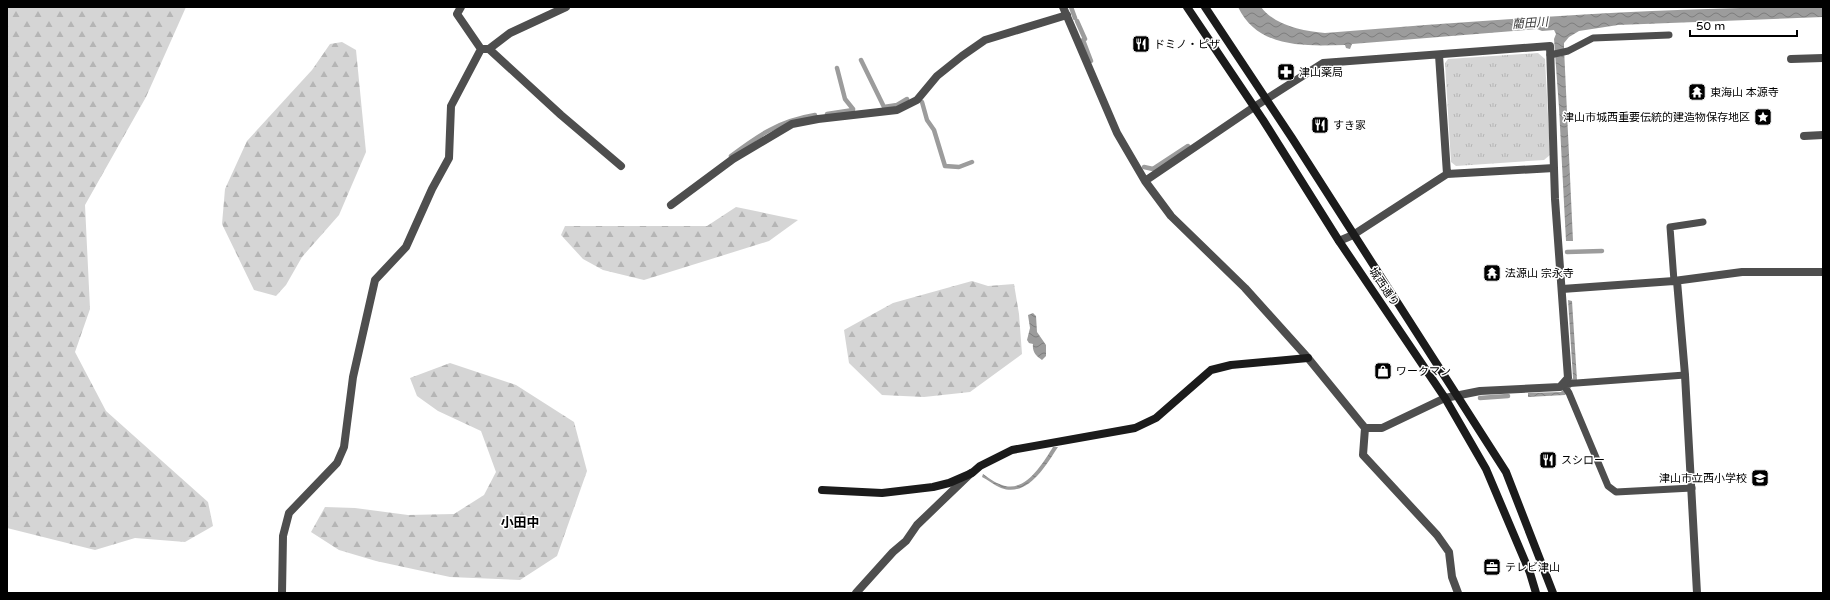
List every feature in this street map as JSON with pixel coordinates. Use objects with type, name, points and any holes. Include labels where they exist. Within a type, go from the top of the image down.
[{"type":"street","points":[[462,7],[457,14],[485,49],[621,166]]},
{"type":"street","points":[[282,593],[283,536],[289,513],[336,463],[344,447],[353,377],[375,280],[406,247],[432,189],[449,158],[451,106],[485,49],[510,33],[566,7]]},
{"type":"street","name":"城西通り","points":[[1187,7],[1254,107],[1339,241],[1445,398],[1486,469],[1530,573],[1536,593]]},
{"type":"street","name":"城西通り","points":[[1205,7],[1458,395],[1506,472],[1553,593]]},
{"type":"street","points":[[671,205],[733,159],[792,124],[818,119],[897,110],[917,100],[937,76],[984,40],[1065,11],[1117,133],[1145,181],[1171,216],[1245,288],[1308,358],[1365,428],[1363,455],[1437,535],[1449,552],[1452,577],[1458,593]]},
{"type":"street","points":[[1145,181],[1266,99],[1323,63],[1550,46],[1554,168],[1568,378],[1560,387],[1480,392],[1445,398],[1382,428],[1365,428]]},
{"type":"street","points":[[1439,55],[1447,174]]},
{"type":"street","points":[[1791,59],[1823,58]]},
{"type":"street","points":[[1804,136],[1823,135]]},
{"type":"street","points":[[1339,241],[1353,235],[1447,174],[1554,168]]},
{"type":"street","points":[[1562,289],[1675,281],[1709,275],[1742,272],[1823,272]]},
{"type":"street","points":[[1675,281],[1685,375],[1697,593]]},
{"type":"street","points":[[856,593],[893,552],[906,541],[917,525],[980,466],[1012,450],[1135,428],[1156,418],[1211,370],[1231,365],[1308,358]]},
{"type":"street","points":[[822,490],[882,493],[933,487],[949,483],[972,473]]},
{"type":"lane","points":[[1550,55],[1568,51],[1593,38],[1669,35]]},
{"type":"lane","points":[[1675,281],[1670,227],[1703,222]]},
{"type":"lane","points":[[1563,384],[1685,375]]},
{"type":"lane","points":[[1563,384],[1570,393],[1608,486],[1616,492],[1692,488]]},
{"type":"green space","points":[[7,7],[186,7],[146,97],[85,205],[90,309],[75,352],[106,411],[208,502],[213,526],[185,542],[135,538],[95,550],[7,528]]},
{"type":"green space","points":[[342,42],[356,50],[366,152],[339,215],[302,257],[286,285],[276,296],[254,290],[222,224],[225,189],[247,141],[312,70],[330,44]]},
{"type":"green space","points":[[1538,53],[1545,59],[1550,155],[1544,160],[1456,166],[1451,162],[1445,63],[1448,59]]},
{"type":"green space","points":[[736,207],[798,220],[769,241],[644,280],[603,270],[583,259],[561,235],[565,226],[707,226]]},
{"type":"green space","points":[[972,281],[988,286],[1014,284],[1019,314],[1022,354],[970,392],[924,397],[882,395],[849,363],[844,330],[893,303]]},
{"type":"green space","points":[[450,363],[516,385],[574,422],[587,471],[557,556],[520,580],[450,577],[376,561],[339,550],[311,532],[325,507],[355,508],[408,515],[454,514],[484,495],[496,472],[481,431],[438,411],[417,396],[410,378]]},
{"type":"water","name":"藺田川","points":[[1238,7],[1261,7],[1274,19],[1282,23],[1299,29],[1325,33],[1574,15],[1698,9],[1823,7],[1823,17],[1618,25],[1579,31],[1569,37],[1564,43],[1564,48],[1573,241],[1566,241],[1554,39],[1556,34],[1554,30],[1542,31],[1537,29],[1352,44],[1350,49],[1346,48],[1345,45],[1299,44],[1270,38],[1258,31],[1247,21]]},
{"type":"water","points":[[1568,300],[1572,301],[1577,380],[1565,395],[1528,397],[1528,393],[1561,392],[1573,378]]},
{"type":"water","points":[[1033,313],[1036,316],[1037,332],[1046,345],[1046,356],[1042,360],[1035,354],[1033,344],[1029,343],[1027,340],[1030,328],[1028,315]]},
{"type":"water","points":[[1053,447],[1058,447],[1042,471],[1028,484],[1020,488],[1011,490],[1001,488],[982,477],[983,474],[994,482],[1010,487],[1018,485],[1026,481],[1039,468]]},
{"type":"waterway","points":[[1071,7],[1075,18]]},
{"type":"waterway","points":[[1077,21],[1085,39],[1083,40],[1091,61]]},
{"type":"waterway","points":[[861,60],[884,107],[897,105],[907,99]]},
{"type":"waterway","points":[[837,68],[845,99],[853,109]]},
{"type":"waterway","points":[[922,102],[927,120],[934,130],[945,166],[959,167],[972,162]]},
{"type":"waterway","points":[[827,114],[853,110]]},
{"type":"waterway","points":[[731,156],[760,135],[780,125],[815,115]]},
{"type":"waterway","points":[[1144,167],[1153,169],[1188,146]]},
{"type":"waterway","points":[[1567,252],[1602,251]]},
{"type":"waterway","points":[[1480,398],[1508,396]]},
{"type":"place","name":"ドミノ・ピザ","points":[[1141,44]]},
{"type":"place","name":"津山薬局","points":[[1286,72]]},
{"type":"place","name":"東海山 本源寺","points":[[1697,92]]},
{"type":"place","name":"津山市城西重要伝統的建造物保存地区","points":[[1763,117]]},
{"type":"place","name":"すき家","points":[[1320,125]]},
{"type":"place","name":"法源山 宗永寺","points":[[1492,273]]},
{"type":"place","name":"ワークマン","points":[[1383,371]]},
{"type":"place","name":"スシロー","points":[[1548,460]]},
{"type":"place","name":"津山市立西小学校","points":[[1760,478]]},
{"type":"place","name":"テレビ津山","points":[[1492,567]]},
{"type":"district","name":"小田中","points":[[520,523]]}]
